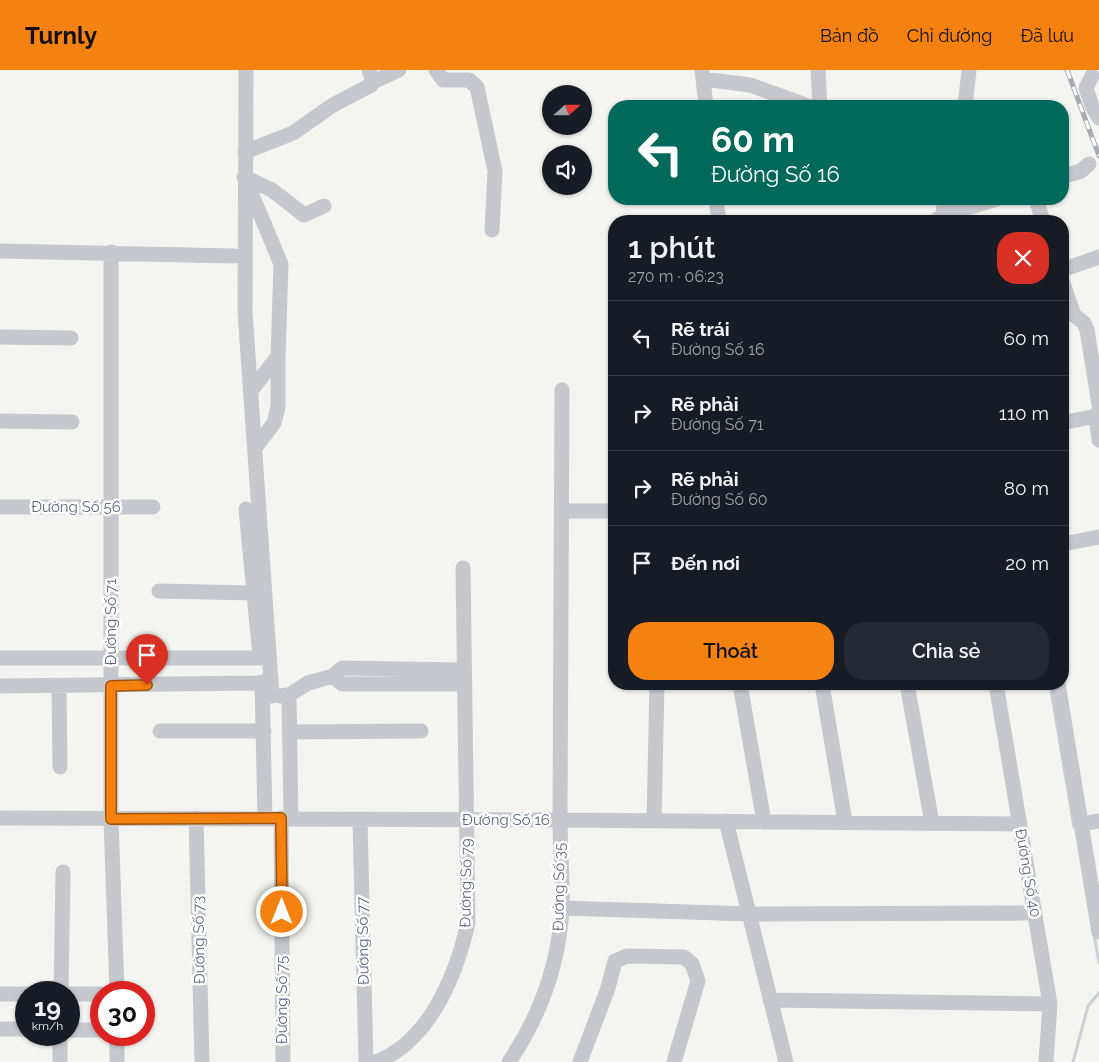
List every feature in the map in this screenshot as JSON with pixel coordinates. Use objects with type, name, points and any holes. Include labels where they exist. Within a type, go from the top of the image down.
[{"type":"street","points":[[246,70],[244,152],[245,312],[255,448],[266,692],[264,731],[265,818]]},
{"type":"street","points":[[244,152],[293,133],[371,76],[399,70]]},
{"type":"street","points":[[436,70],[443,80],[469,80],[477,87],[495,171],[492,230]]},
{"type":"street","points":[[818,70],[820,100]]},
{"type":"street","points":[[966,100],[969,70]]},
{"type":"street","points":[[705,100],[702,74],[750,86],[791,100]]},
{"type":"street","points":[[1092,76],[1086,88],[1092,106],[1099,118]]},
{"type":"street","points":[[1069,175],[1081,171],[1089,164]]},
{"type":"street","points":[[244,177],[272,190],[304,215],[324,206]]},
{"type":"street","points":[[244,177],[281,264],[276,415],[274,423],[255,448]]},
{"type":"street","points":[[951,215],[979,205]]},
{"type":"street","points":[[0,251],[234,256]]},
{"type":"street","name":"Đường Số 71","points":[[111,252],[111,819],[118,981]]},
{"type":"street","points":[[1069,268],[1099,257]]},
{"type":"street","points":[[1069,301],[1074,315],[1084,323],[1087,330],[1098,410],[1099,440]]},
{"type":"street","points":[[0,338],[71,338]]},
{"type":"street","points":[[250,391],[278,356]]},
{"type":"street","name":"Đường Số 16","points":[[111,819],[560,820],[562,390]]},
{"type":"street","points":[[1069,420],[1098,410]]},
{"type":"street","points":[[0,422],[72,422]]},
{"type":"street","name":"Đường Số 56","points":[[0,507],[153,507]]},
{"type":"street","points":[[246,509],[260,658],[266,692]]},
{"type":"street","points":[[562,511],[608,511]]},
{"type":"street","points":[[1069,543],[1099,537]]},
{"type":"street","name":"Đường Số 79","points":[[376,1062],[397,1050],[412,1038],[433,1010],[450,983],[460,956],[468,923],[463,568]]},
{"type":"street","points":[[159,592],[254,593]]},
{"type":"street","points":[[0,658],[260,658]]},
{"type":"street","points":[[0,686],[111,686],[266,692],[289,696],[308,683],[333,676],[342,684],[464,677]]},
{"type":"street","points":[[59,686],[60,767]]},
{"type":"street","points":[[654,821],[657,690]]},
{"type":"street","points":[[741,690],[764,822]]},
{"type":"street","points":[[823,690],[846,822]]},
{"type":"street","points":[[908,690],[932,823]]},
{"type":"street","name":"Đường Số 40","points":[[997,690],[1050,1004],[1046,1062]]},
{"type":"street","points":[[1059,690],[1099,932]]},
{"type":"street","name":"Đường Số 75","points":[[283,1062],[286,818],[290,732],[289,696]]},
{"type":"street","points":[[160,731],[264,731]]},
{"type":"street","points":[[290,732],[420,731]]},
{"type":"street","points":[[0,818],[111,819]]},
{"type":"street","name":"Đường Số 73","points":[[196,818],[202,1062]]},
{"type":"street","name":"Đường Số 77","points":[[360,820],[366,1062]]},
{"type":"street","points":[[560,820],[1020,824]]},
{"type":"street","name":"Đường Số 35","points":[[509,1062],[523,1041],[553,969],[562,908],[560,820]]},
{"type":"street","points":[[1081,824],[1099,821]]},
{"type":"street","points":[[726,822],[751,914],[786,1062]]},
{"type":"street","points":[[61,981],[63,872]]},
{"type":"street","points":[[562,908],[751,914],[1035,913]]},
{"type":"street","points":[[580,1062],[608,988],[615,961],[628,956],[684,957],[692,964],[698,981],[674,1062]]},
{"type":"street","points":[[0,994],[15,994]]},
{"type":"street","points":[[770,1000],[1050,1004]]},
{"type":"street","points":[[0,1029],[15,1029]]},
{"type":"street","points":[[60,1046],[60,1062]]},
{"type":"street","points":[[117,1046],[117,1062]]},
{"type":"waterway","points":[[1051,690],[1074,827]]},
{"type":"waterway","points":[[1094,934],[1099,963]]},
{"type":"waterway","points":[[1073,1062],[1088,1006],[1099,993]]},
{"type":"railway","points":[[1067,70],[1099,156]]},
{"type":"route","points":[[147,685],[111,686],[111,819],[281,818],[282,912]]}]
